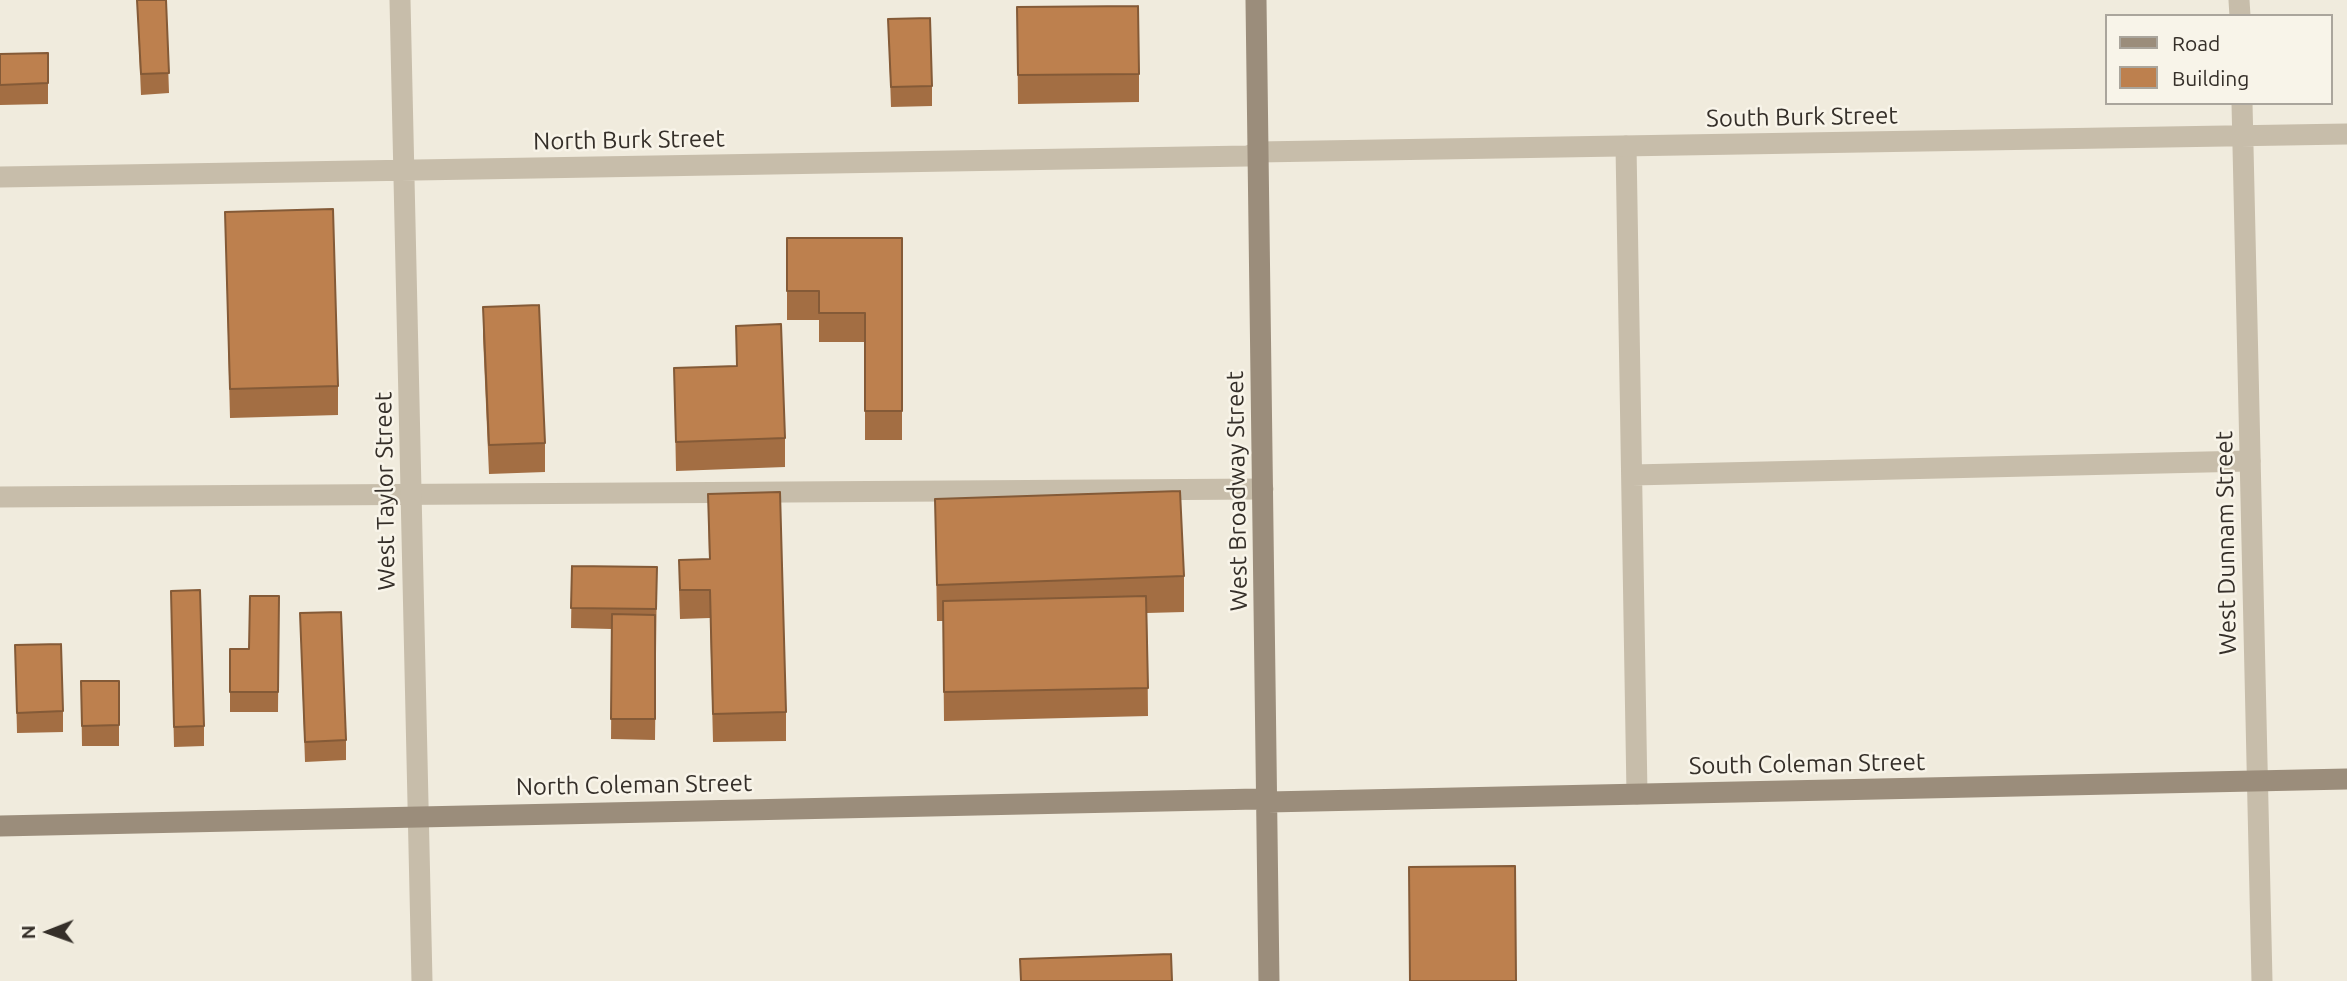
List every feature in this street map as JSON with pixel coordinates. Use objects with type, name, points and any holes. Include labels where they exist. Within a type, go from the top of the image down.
[{"type":"street","name":"West Taylor Street","points":[[400,0],[422,981]]},
{"type":"street","name":"West Broadway Street","points":[[1256,0],[1269,981]]},
{"type":"street","name":"West Dunnam Street","points":[[2242,105],[2262,981]]},
{"type":"street","name":"South Burk Street","points":[[1258,152],[2347,134]]},
{"type":"street","points":[[1626,146],[1637,794]]},
{"type":"street","name":"North Burk Street","points":[[0,177],[1248,156],[1258,152]]},
{"type":"street","points":[[1632,475],[2250,461]]},
{"type":"street","points":[[0,497],[1263,489]]},
{"type":"street","name":"South Coleman Street","points":[[1268,802],[2347,779]]},
{"type":"street","name":"North Coleman Street","points":[[0,826],[1257,799],[1268,802]]},
{"type":"building","points":[[137,0],[166,0],[169,73],[141,74]]},
{"type":"building","points":[[1138,6],[1139,74],[1018,75],[1017,7]]},
{"type":"building","points":[[930,18],[932,86],[891,87],[888,19]]},
{"type":"building","points":[[48,53],[48,83],[0,85],[0,54]]},
{"type":"building","points":[[333,209],[338,386],[230,389],[225,212]]},
{"type":"building","points":[[787,238],[902,238],[902,411],[865,411],[865,313],[819,313],[819,291],[787,291]]},
{"type":"building","points":[[539,305],[545,443],[489,445],[483,307]]},
{"type":"building","points":[[781,324],[785,438],[676,442],[674,368],[737,366],[736,326]]},
{"type":"building","points":[[1180,491],[1184,576],[937,585],[935,499]]},
{"type":"building","points":[[780,492],[786,712],[713,714],[710,590],[680,590],[679,560],[710,559],[708,494]]},
{"type":"building","points":[[572,566],[657,567],[656,609],[571,608]]},
{"type":"building","points":[[200,590],[204,726],[174,727],[171,591]]},
{"type":"building","points":[[250,596],[279,596],[278,692],[230,692],[230,649],[249,649]]},
{"type":"building","points":[[1146,596],[1148,688],[944,692],[943,601]]},
{"type":"building","points":[[341,612],[346,740],[305,742],[300,613]]},
{"type":"building","points":[[612,614],[655,615],[655,719],[611,719]]},
{"type":"building","points":[[61,644],[63,711],[17,713],[15,645]]},
{"type":"building","points":[[81,681],[119,681],[119,725],[82,726]]},
{"type":"building","points":[[1515,866],[1516,981],[1410,981],[1409,867]]},
{"type":"building","points":[[1171,954],[1172,981],[1021,981],[1020,959]]}]
